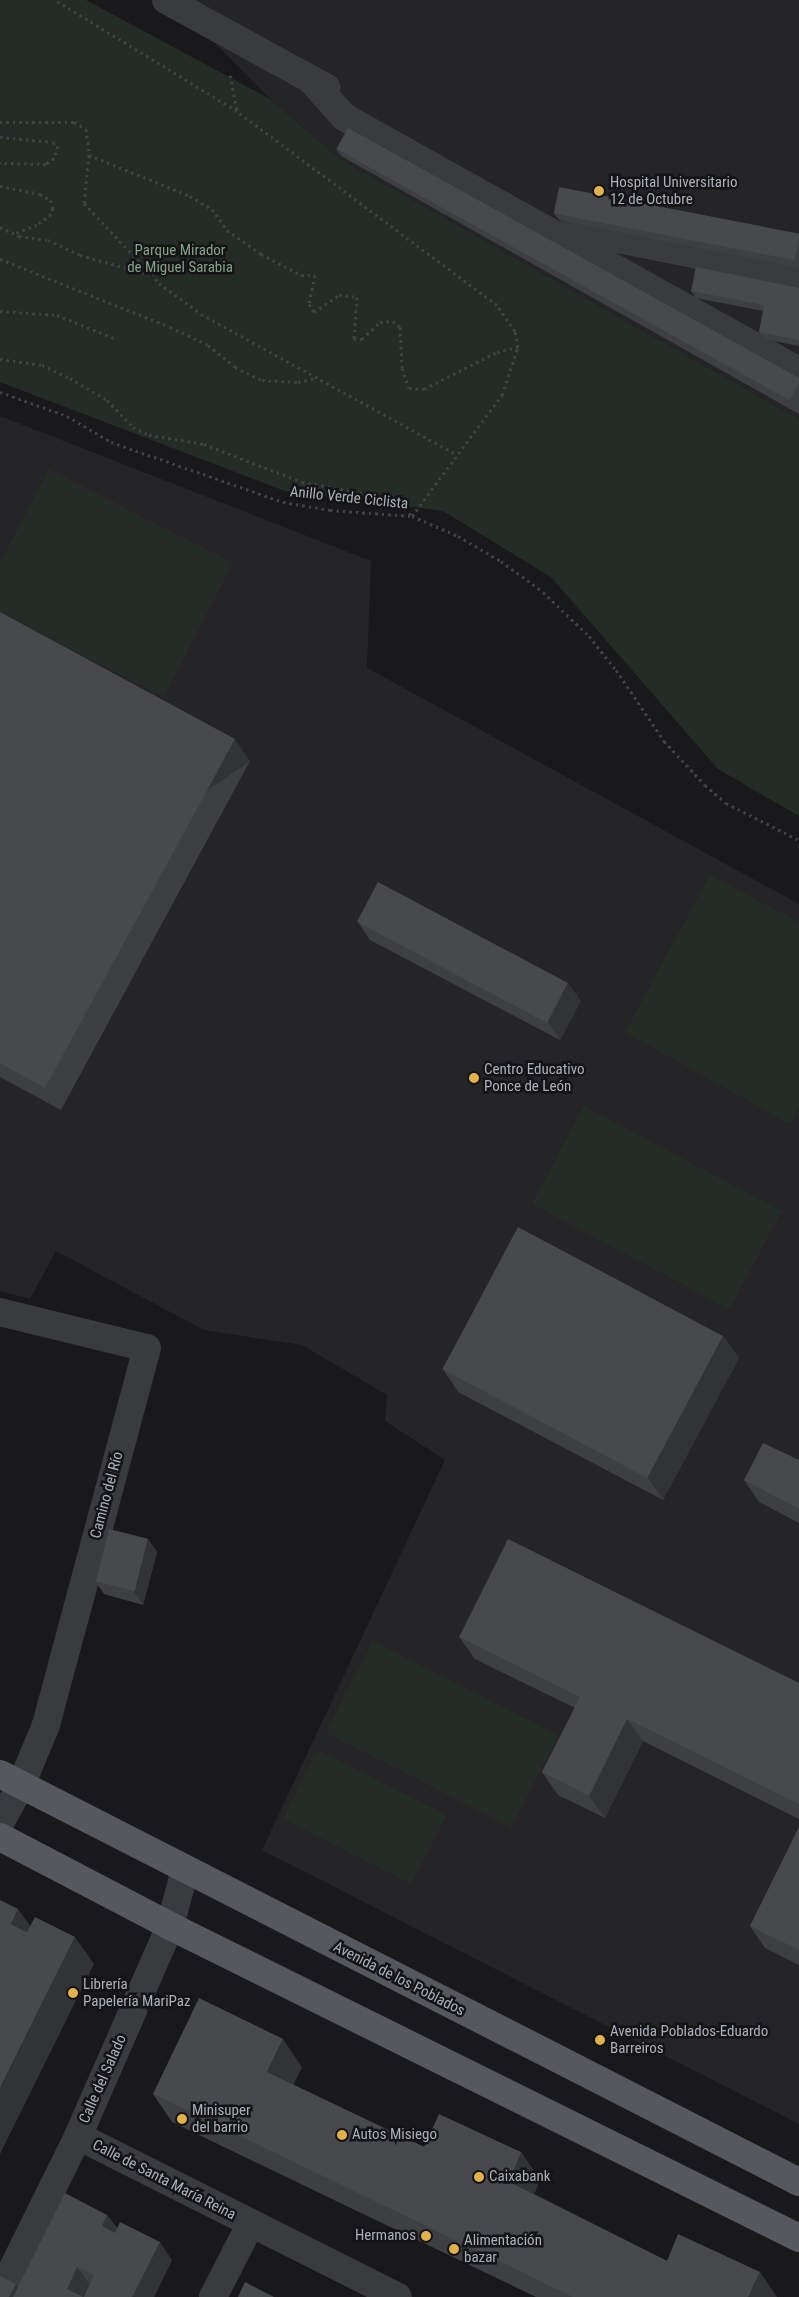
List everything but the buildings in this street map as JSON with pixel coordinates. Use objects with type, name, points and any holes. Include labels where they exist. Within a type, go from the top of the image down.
[{"type":"main road","name":"Avenida de los Poblados","points":[[11,1780],[799,2182]]},
{"type":"main road","points":[[0,1837],[170,1926],[799,2238]]},
{"type":"street","points":[[166,0],[352,100]]},
{"type":"street","points":[[310,79],[344,117],[799,371]]},
{"type":"street","points":[[556,235],[608,237],[799,275]]},
{"type":"street","points":[[770,355],[799,360]]},
{"type":"street","name":"Camino del Río","points":[[0,1312],[146,1348],[46,1725],[11,1780]]},
{"type":"street","points":[[0,1823],[11,1780]]},
{"type":"street","name":"Calle del Salado","points":[[6,2282],[78,2136],[170,1926],[185,1870]]},
{"type":"street","name":"Calle de Santa María Reina","points":[[78,2136],[398,2297]]},
{"type":"street","name":"Calle de Santa María Reina","points":[[213,2297],[251,2223]]},
{"type":"path","points":[[0,359],[42,365],[70,378],[107,400],[133,428],[149,435],[204,444],[302,482],[395,499],[412,516],[502,395],[518,347],[515,331],[496,305],[237,111],[55,0]]},
{"type":"path","points":[[230,75],[237,111]]},
{"type":"path","points":[[0,122],[74,122],[86,129],[89,155],[84,204],[152,275],[201,314],[457,455]]},
{"type":"path","points":[[0,136],[53,142],[58,146],[54,158],[46,164],[0,163]]},
{"type":"path","points":[[89,155],[190,196],[212,209],[227,230],[260,254],[301,275],[315,275],[309,304],[314,312],[339,295],[357,297],[354,339],[362,339],[380,322],[393,321],[400,327],[402,368],[409,388],[424,389],[497,352],[518,347]]},
{"type":"path","points":[[0,186],[40,194],[50,200],[53,208],[51,214],[37,225],[14,233]]},
{"type":"path","points":[[0,227],[14,233],[48,240],[80,255],[152,275]]},
{"type":"path","points":[[0,259],[170,327],[208,345],[235,367],[262,380],[298,382],[317,378]]},
{"type":"path","points":[[0,311],[56,315],[116,338]]},
{"type":"path","name":"Anillo Verde Ciclista","points":[[0,392],[67,416],[111,442],[282,502],[330,510],[412,516],[458,536],[501,561],[543,592],[589,636],[616,670],[664,741],[705,785],[726,803],[799,840]]},
{"type":"shaded area","name":"Hospital Universitario 12 de Octubre","points":[[172,0],[799,0],[799,419],[340,159],[270,99]]},
{"type":"shaded area","points":[[0,416],[371,561],[367,668],[799,904],[799,2124],[262,1850],[445,1460],[385,1421],[387,1395],[302,1345],[204,1330],[56,1251],[30,1299],[0,1291]]},
{"type":"green space","name":"Parque Mirador de Miguel Sarabia","points":[[0,0],[86,0],[270,99],[340,159],[799,419],[799,816],[718,769],[551,577],[443,511],[285,491],[0,382]]},
{"type":"green space","points":[[49,469],[233,563],[164,697],[0,613],[0,563]]},
{"type":"green space","points":[[710,875],[799,922],[799,1107],[790,1124],[625,1032]]},
{"type":"green space","points":[[584,1106],[782,1211],[730,1309],[532,1204]]},
{"type":"green space","points":[[373,1641],[558,1735],[512,1827],[326,1733]]},
{"type":"green space","points":[[318,1750],[446,1815],[411,1884],[283,1819]]},
{"type":"place","name":"Hospital Universitario 12 de Octubre","points":[[599,191]]},
{"type":"place","name":"Centro Educativo Ponce de León","points":[[474,1078]]},
{"type":"place","name":"Librería Papelería MariPaz","points":[[73,1993]]},
{"type":"place","name":"Avenida Poblados-Eduardo Barreiros","points":[[600,2040]]},
{"type":"place","name":"Minisuper del barrio","points":[[182,2119]]},
{"type":"place","name":"Autos Misiego","points":[[342,2135]]},
{"type":"place","name":"Caixabank","points":[[479,2177]]},
{"type":"place","name":"Hermanos","points":[[426,2236]]},
{"type":"place","name":"Alimentación bazar","points":[[454,2249]]}]
